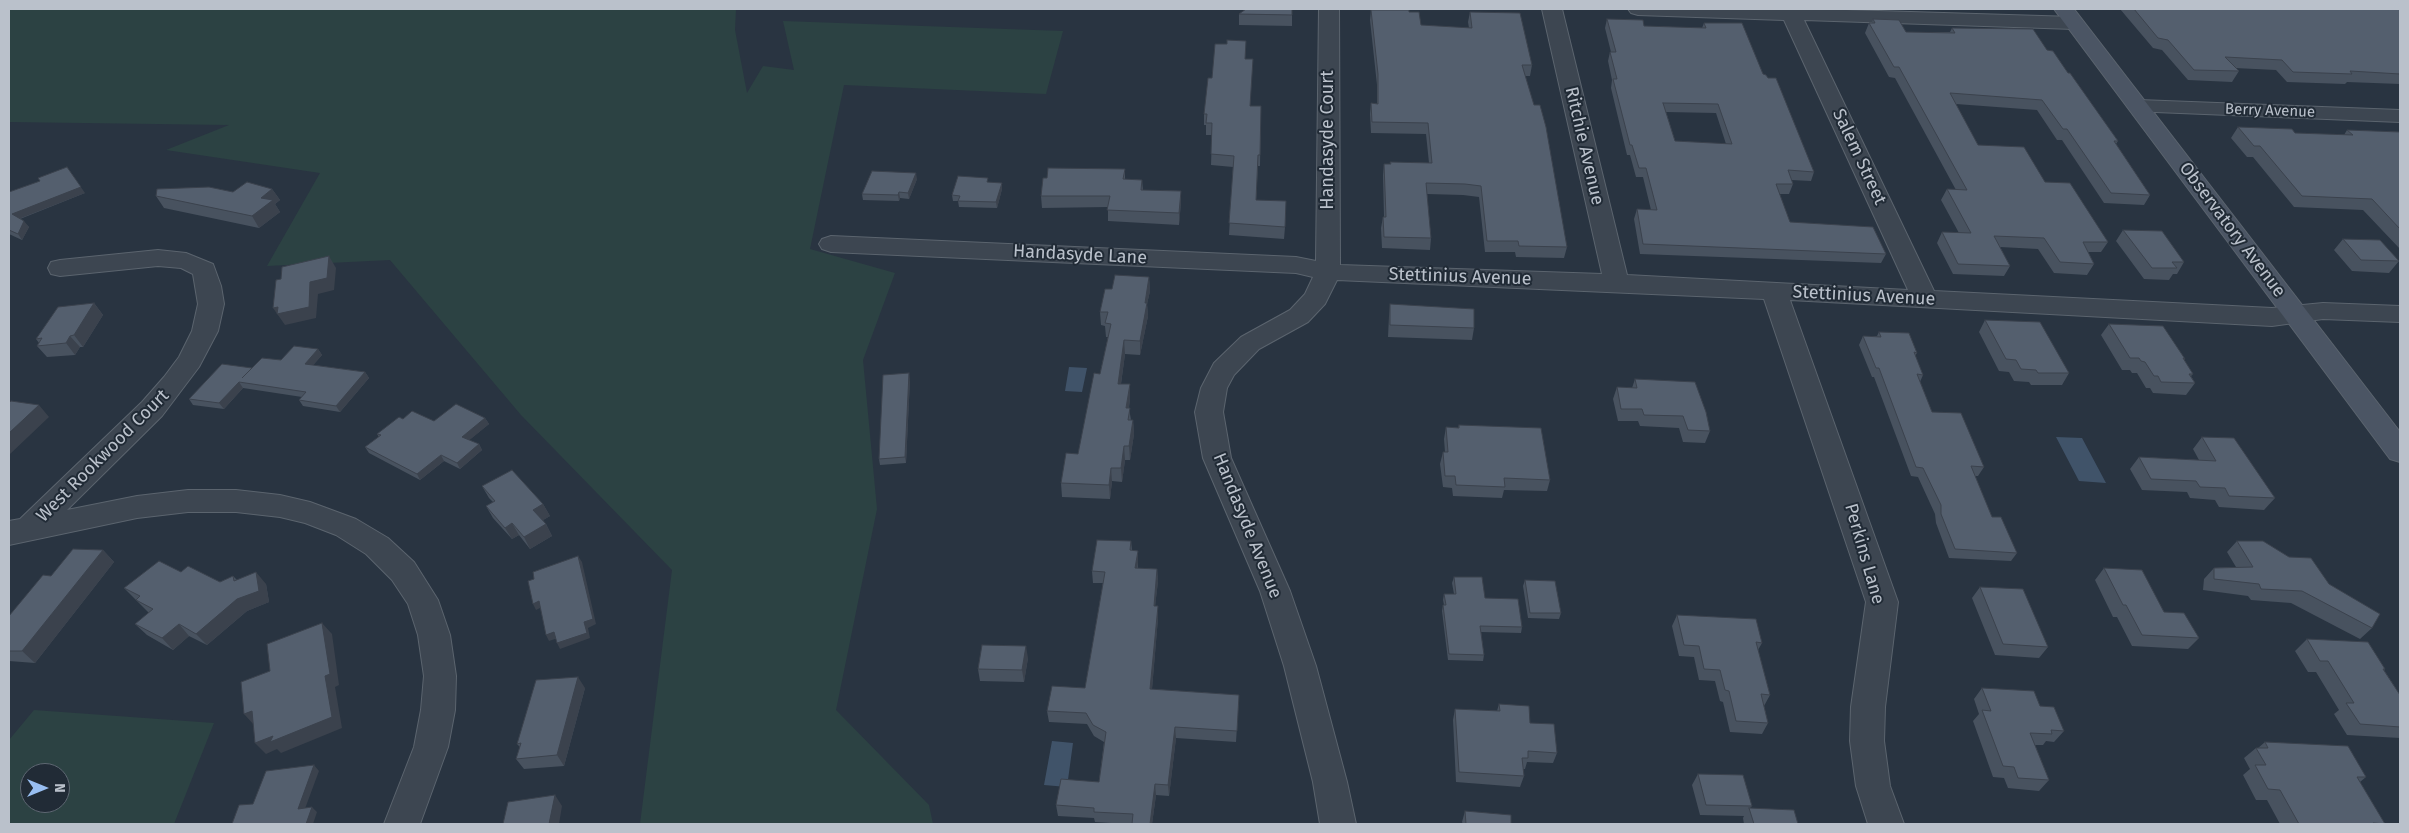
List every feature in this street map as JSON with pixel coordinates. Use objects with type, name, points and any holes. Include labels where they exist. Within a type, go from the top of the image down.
[{"type":"street","name":"Handasyde Court","points":[[1328,272],[1329,9]]},
{"type":"street","name":"Ritchie Avenue","points":[[1552,9],[1616,283]]},
{"type":"street","points":[[1638,9],[1792,14],[2069,16]]},
{"type":"street","name":"Salem Street","points":[[1792,14],[1925,299]]},
{"type":"street","name":"Observatory Avenue","points":[[2069,16],[2400,452]]},
{"type":"street","name":"Berry Avenue","points":[[2139,106],[2400,116]]},
{"type":"street","name":"Handasyde Lane","points":[[831,244],[1296,265],[1328,272]]},
{"type":"street","name":"West Rookwood Court","points":[[20,531],[152,409],[174,384],[190,361],[205,331],[211,304],[209,286],[204,270],[186,261],[158,258],[60,268]]},
{"type":"street","name":"Stettinius Avenue","points":[[1328,272],[1616,283],[1775,293],[2272,316],[2323,311],[2400,314]]},
{"type":"street","name":"Handasyde Avenue","points":[[1328,272],[1316,298],[1300,316],[1250,343],[1223,370],[1214,388],[1209,412],[1217,458],[1256,543],[1300,666],[1330,782],[1338,824]]},
{"type":"street","name":"Perkins Lane","points":[[1775,293],[1882,602],[1868,707],[1867,740],[1873,786],[1886,824]]},
{"type":"street","points":[[9,550],[20,531],[137,507],[188,501],[236,500],[280,506],[310,513],[346,527],[377,546],[403,571],[422,600],[434,635],[440,676],[438,710],[431,747],[402,824]]},
{"type":"green space","points":[[9,9],[736,9],[735,30],[747,93],[763,66],[794,70],[783,21],[1063,31],[1046,94],[844,85],[810,249],[895,273],[863,360],[877,509],[836,710],[929,805],[933,824],[640,824],[672,570],[521,415],[390,260],[267,266],[320,173],[166,150],[229,125],[9,122]]},
{"type":"green space","points":[[34,710],[214,723],[174,824],[9,824],[9,740]]},
{"type":"water","points":[[1069,367],[1087,368],[1082,392],[1065,391]]},
{"type":"water","points":[[2056,437],[2082,438],[2106,483],[2079,481]]},
{"type":"water","points":[[1052,741],[1073,743],[1067,787],[1044,785]]},
{"type":"building","points":[[1246,9],[1292,9],[1292,15],[1239,14]]},
{"type":"building","points":[[2134,9],[2400,9],[2400,74],[2350,71],[2352,74],[2293,72],[2282,60],[2225,57],[2239,71],[2194,70],[2168,40],[2158,38]]},
{"type":"building","points":[[1371,10],[1409,10],[1409,12],[1419,12],[1421,25],[1472,28],[1470,12],[1520,13],[1532,65],[1522,65],[1534,105],[1540,105],[1546,127],[1567,247],[1519,246],[1518,241],[1487,241],[1481,186],[1465,184],[1426,183],[1431,238],[1384,237],[1383,217],[1386,217],[1384,164],[1391,164],[1390,162],[1432,163],[1428,123],[1372,122],[1371,103],[1378,104],[1378,74]]},
{"type":"building","points":[[1607,19],[1643,20],[1644,26],[1706,28],[1704,23],[1742,23],[1763,74],[1768,78],[1776,78],[1814,172],[1788,170],[1793,184],[1776,184],[1790,222],[1873,227],[1886,254],[1643,244],[1637,209],[1657,210],[1646,168],[1639,168],[1632,145],[1630,145],[1613,79],[1617,79],[1610,52],[1616,52]],"holes":[[[1663,103],[1718,104],[1732,144],[1675,141]]]},
{"type":"building","points":[[1873,19],[1899,20],[1906,32],[1955,33],[1952,28],[2033,29],[2047,50],[2053,51],[2118,141],[2114,141],[2150,195],[2111,193],[2067,129],[2063,129],[2042,100],[1950,93],[1978,145],[2024,147],[2045,182],[2070,183],[2108,242],[2083,242],[2094,264],[2060,262],[2044,238],[1994,236],[2010,266],[1958,264],[1942,232],[1971,233],[1947,189],[1967,190],[1899,67],[1894,67],[1869,23],[1875,23]]},
{"type":"building","points":[[1227,40],[1246,41],[1245,59],[1253,59],[1250,106],[1261,106],[1260,155],[1258,155],[1256,200],[1286,201],[1285,227],[1229,223],[1234,156],[1211,154],[1212,123],[1206,123],[1207,114],[1204,114],[1208,78],[1212,78],[1215,44],[1227,44]]},
{"type":"building","points":[[2238,127],[2292,129],[2295,133],[2353,135],[2347,130],[2400,132],[2400,229],[2372,199],[2302,196],[2260,146],[2254,146]]},
{"type":"building","points":[[67,167],[81,187],[12,214],[24,221],[18,234],[9,230],[9,192],[40,181],[38,178]]},
{"type":"building","points":[[1048,168],[1125,169],[1123,179],[1142,180],[1141,190],[1181,191],[1179,213],[1107,210],[1110,196],[1041,196],[1043,178],[1047,178]]},
{"type":"building","points":[[872,171],[916,173],[908,193],[899,192],[898,195],[862,194]]},
{"type":"building","points":[[958,176],[988,178],[987,182],[1002,183],[996,202],[958,201],[960,196],[952,195]]},
{"type":"building","points":[[247,182],[272,189],[261,198],[273,200],[252,216],[156,196],[157,189],[209,187],[233,192]]},
{"type":"building","points":[[2123,230],[2162,231],[2184,262],[2172,262],[2177,268],[2152,268]]},
{"type":"building","points":[[2343,239],[2380,240],[2399,261],[2361,260]]},
{"type":"building","points":[[329,256],[327,278],[310,282],[309,307],[277,314],[278,307],[273,308],[276,280],[281,279],[282,267]]},
{"type":"building","points":[[1115,275],[1149,277],[1145,303],[1147,303],[1140,341],[1124,340],[1118,384],[1130,384],[1126,408],[1130,408],[1128,420],[1133,420],[1129,446],[1124,446],[1121,468],[1111,468],[1109,485],[1061,483],[1066,453],[1078,454],[1094,373],[1100,374],[1111,324],[1105,323],[1108,312],[1100,312],[1105,289],[1112,289]]},
{"type":"building","points":[[94,303],[74,335],[70,336],[66,343],[37,346],[42,338],[36,339],[58,307]]},
{"type":"building","points":[[1390,304],[1474,309],[1474,328],[1390,325]]},
{"type":"building","points":[[1985,320],[2040,322],[2069,373],[2038,373],[2036,370],[2021,369],[2016,360],[2006,359]]},
{"type":"building","points":[[2109,324],[2163,326],[2185,359],[2183,358],[2193,374],[2189,374],[2195,383],[2161,382],[2158,376],[2154,376],[2145,362],[2139,358],[2130,358]]},
{"type":"building","points":[[1879,332],[1909,333],[1923,375],[1917,374],[1932,412],[1961,413],[1984,467],[1971,466],[1992,517],[2001,517],[2017,553],[1955,549],[1941,514],[1941,505],[1923,468],[1916,467],[1879,368],[1876,368],[1863,336],[1881,337]]},
{"type":"building","points":[[294,346],[318,349],[305,364],[365,372],[336,406],[299,400],[306,392],[239,382],[219,403],[189,399],[222,364],[252,368],[262,358],[281,360]]},
{"type":"building","points":[[909,373],[905,457],[879,459],[883,375]]},
{"type":"building","points":[[1635,379],[1695,382],[1706,412],[1710,431],[1688,430],[1683,416],[1644,415],[1642,409],[1621,409],[1617,387],[1637,388]]},
{"type":"building","points":[[11,401],[39,405],[9,433],[9,403]]},
{"type":"building","points":[[456,404],[485,418],[462,437],[479,444],[457,463],[441,455],[417,474],[365,447],[381,435],[377,434],[399,417],[403,419],[412,411],[434,421]]},
{"type":"building","points":[[1459,425],[1541,428],[1550,480],[1504,478],[1505,487],[1456,485],[1455,476],[1445,476],[1443,452],[1448,452],[1446,427],[1459,428]]},
{"type":"building","points":[[2202,437],[2234,438],[2275,498],[2229,496],[2225,488],[2200,487],[2196,481],[2151,479],[2139,457],[2216,461]]},
{"type":"building","points":[[512,470],[543,504],[533,510],[546,524],[524,537],[512,523],[505,528],[486,506],[495,501],[482,486]]},
{"type":"building","points":[[1097,540],[1131,541],[1130,550],[1138,551],[1135,568],[1157,569],[1154,606],[1158,606],[1150,689],[1239,695],[1237,731],[1175,727],[1168,785],[1155,784],[1150,824],[1132,824],[1133,814],[1094,812],[1094,808],[1056,805],[1061,779],[1099,782],[1106,732],[1093,725],[1086,713],[1047,711],[1052,686],[1085,688],[1105,572],[1092,571]]},
{"type":"building","points":[[2237,541],[2263,541],[2289,557],[2311,558],[2329,584],[2380,614],[2372,628],[2302,591],[2261,589],[2259,584],[2214,579],[2214,568],[2253,567]]},
{"type":"building","points":[[73,549],[103,550],[22,651],[9,651],[9,616],[43,575],[51,576]]},
{"type":"building","points":[[578,556],[593,619],[584,622],[587,633],[557,643],[554,632],[546,635],[539,601],[533,604],[528,581],[534,579],[533,572]]},
{"type":"building","points":[[159,561],[181,572],[188,566],[220,582],[233,576],[234,581],[256,572],[259,591],[237,599],[196,634],[179,624],[162,638],[135,624],[153,609],[136,600],[140,596],[124,588]]},
{"type":"building","points":[[2104,568],[2142,570],[2164,612],[2184,613],[2199,638],[2142,635],[2126,605],[2123,605]]},
{"type":"building","points":[[1454,577],[1482,577],[1485,598],[1518,599],[1522,627],[1480,626],[1484,655],[1449,654],[1443,605],[1446,605],[1444,594],[1456,594]]},
{"type":"building","points":[[1525,580],[1555,581],[1561,613],[1530,613]]},
{"type":"building","points":[[1980,587],[2023,589],[2048,647],[2003,644]]},
{"type":"building","points":[[1677,615],[1756,619],[1762,643],[1756,642],[1770,695],[1761,694],[1768,723],[1736,721],[1729,691],[1725,690],[1720,670],[1704,669],[1699,646],[1684,645]]},
{"type":"building","points":[[322,623],[330,674],[325,676],[332,717],[270,742],[273,736],[255,743],[252,711],[244,714],[241,682],[270,671],[267,644]]},
{"type":"building","points":[[2307,639],[2368,642],[2400,695],[2400,727],[2360,724],[2346,703],[2354,703],[2328,661],[2320,661]]},
{"type":"building","points":[[982,645],[1026,646],[1022,670],[978,669]]},
{"type":"building","points":[[578,677],[557,755],[516,759],[521,743],[517,744],[536,680]]},
{"type":"building","points":[[1982,688],[2034,691],[2040,706],[2054,707],[2064,731],[2051,730],[2052,734],[2030,733],[2049,780],[2018,778],[2014,767],[2003,766],[1982,710],[1991,711]]},
{"type":"building","points":[[1499,704],[1529,706],[1530,723],[1554,724],[1557,753],[1528,751],[1528,758],[1522,758],[1524,776],[1459,772],[1455,709],[1500,711]]},
{"type":"building","points":[[2265,742],[2348,746],[2366,777],[2357,777],[2385,824],[2299,824],[2280,790],[2268,789],[2255,765],[2266,765],[2256,748],[2268,748]]},
{"type":"building","points":[[314,765],[298,809],[312,807],[306,824],[232,824],[239,805],[253,804],[266,771]]},
{"type":"building","points":[[1698,774],[1743,775],[1752,806],[1706,805]]},
{"type":"building","points":[[555,795],[549,824],[503,824],[508,802]]},
{"type":"building","points":[[1749,808],[1794,810],[1798,824],[1754,824]]},
{"type":"building","points":[[1465,811],[1511,815],[1511,824],[1466,824]]}]
